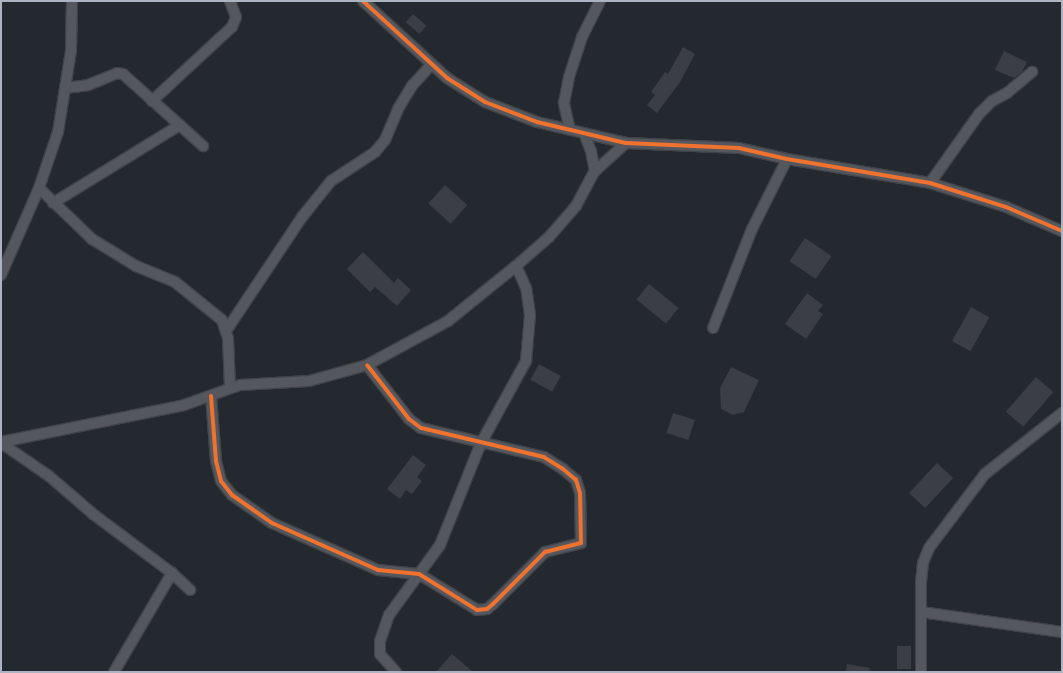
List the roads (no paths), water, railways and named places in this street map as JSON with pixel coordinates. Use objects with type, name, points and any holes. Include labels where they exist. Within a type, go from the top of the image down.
[{"type":"street","points":[[1,275],[39,188],[58,132],[71,52],[72,1]]},
{"type":"street","points":[[152,101],[232,27],[236,17],[230,1]]},
{"type":"street","points":[[363,1],[431,65],[485,102],[537,122],[626,143],[739,148],[787,159],[930,184],[1006,207],[1062,231]]},
{"type":"street","points":[[570,130],[564,103],[569,78],[582,37],[600,1]]},
{"type":"street","points":[[226,331],[302,217],[331,182],[375,152],[385,140],[398,109],[412,86],[431,65]]},
{"type":"street","points":[[930,184],[979,114],[992,101],[1007,93],[1032,72]]},
{"type":"street","points":[[65,88],[88,85],[117,73],[123,74],[203,146]]},
{"type":"street","points":[[53,203],[180,125]]},
{"type":"street","points":[[584,133],[591,151],[595,171]]},
{"type":"street","points":[[1,442],[184,405],[211,396],[230,387],[309,381],[367,365],[448,321],[516,266],[549,237],[576,206],[595,171],[626,143]]},
{"type":"street","points":[[713,328],[752,229],[787,159]]},
{"type":"street","points":[[39,188],[92,239],[113,254],[176,282],[215,314],[226,331],[230,387]]},
{"type":"street","points":[[396,672],[380,654],[380,641],[389,615],[440,545],[481,443],[526,360],[530,315],[526,288],[516,266]]},
{"type":"street","points":[[211,396],[216,461],[221,481],[232,495],[272,523],[378,570],[419,574],[477,610],[486,609],[544,552],[579,545],[583,540],[580,493],[576,480],[544,457],[421,428],[409,419],[367,365]]},
{"type":"street","points":[[921,672],[923,563],[929,548],[985,474],[1062,414]]},
{"type":"street","points":[[1,442],[49,476],[93,514],[172,573],[190,590]]},
{"type":"street","points":[[114,672],[172,573]]},
{"type":"street","points":[[921,612],[1062,632]]}]
